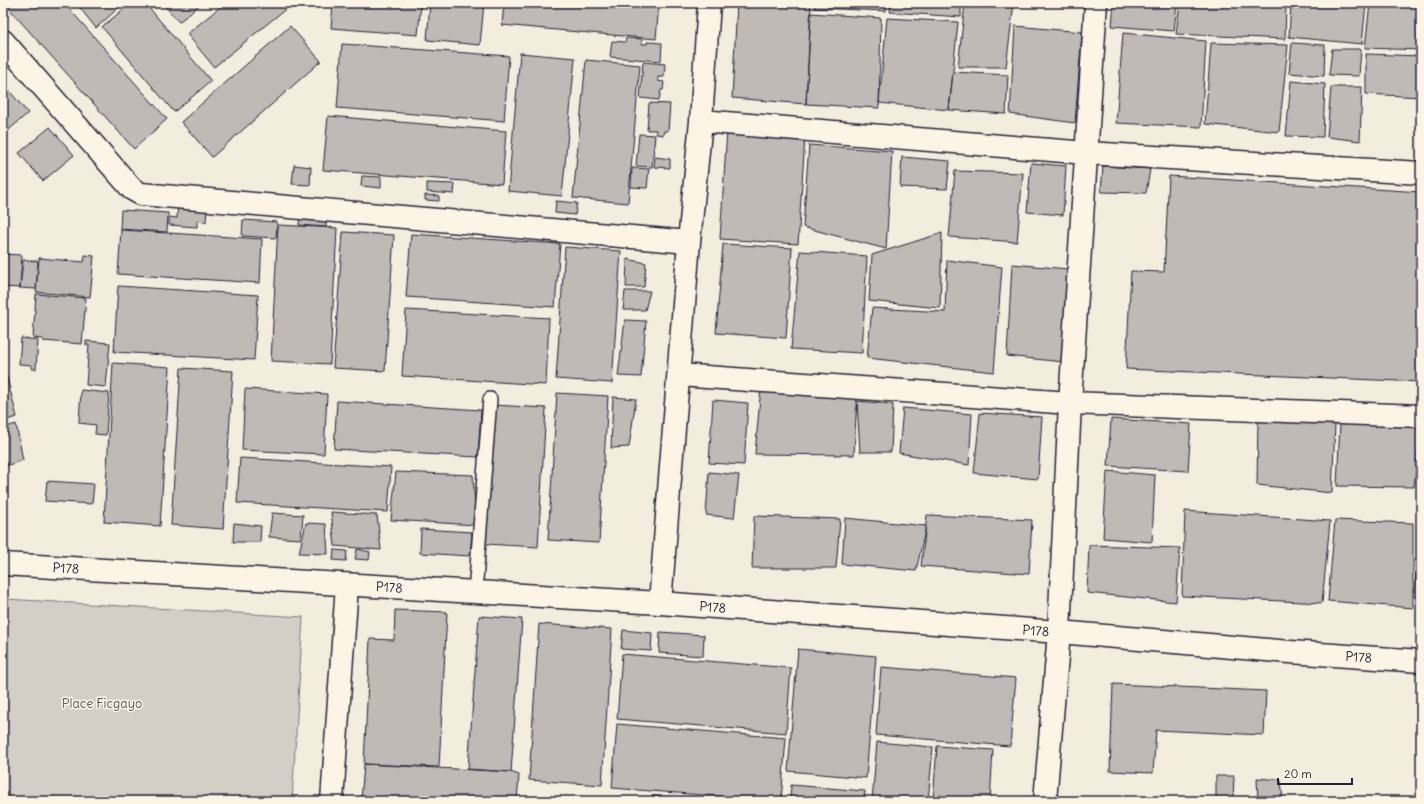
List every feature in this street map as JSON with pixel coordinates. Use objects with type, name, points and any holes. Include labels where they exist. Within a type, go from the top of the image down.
[{"type":"street","points":[[660,603],[689,242],[702,121],[709,3]]},
{"type":"street","points":[[1045,801],[1059,632],[1070,402],[1096,3]]},
{"type":"street","points":[[3,41],[132,189],[141,194],[689,242]]},
{"type":"street","points":[[702,121],[1087,153],[1421,173]]},
{"type":"street","points":[[679,375],[1070,402],[1421,416]]},
{"type":"street","name":"P178","points":[[3,564],[347,586],[660,603],[1059,632],[1290,652],[1421,661]]},
{"type":"street","points":[[332,801],[347,586]]},
{"type":"lane","points":[[475,593],[490,399]]},
{"type":"green space","name":"Place Ficgayo","points":[[6,599],[303,617],[292,801],[3,801],[3,644]]},
{"type":"building","points":[[4,3],[64,3],[167,119],[134,149]]},
{"type":"building","points":[[76,3],[124,3],[96,28]]},
{"type":"building","points":[[131,3],[145,3],[211,81],[174,112],[102,27]]},
{"type":"building","points":[[162,3],[202,3],[179,22]]},
{"type":"building","points":[[225,3],[293,3],[214,67],[187,34]]},
{"type":"building","points":[[333,3],[421,3],[418,35],[331,28]]},
{"type":"building","points":[[430,3],[484,3],[480,45],[427,40]]},
{"type":"building","points":[[504,3],[659,3],[656,39],[502,25]]},
{"type":"building","points":[[737,3],[811,3],[806,104],[732,98]]},
{"type":"building","points":[[815,3],[886,3],[886,11],[814,8]]},
{"type":"building","points":[[891,3],[961,3],[961,17],[890,12]]},
{"type":"building","points":[[965,3],[1014,3],[1006,67],[958,67]]},
{"type":"building","points":[[1114,3],[1177,3],[1174,31],[1112,26]]},
{"type":"building","points":[[1180,3],[1286,3],[1285,39],[1176,34]]},
{"type":"building","points":[[1291,3],[1366,3],[1362,44],[1289,37]]},
{"type":"building","points":[[1370,3],[1421,3],[1421,50],[1365,48]]},
{"type":"building","points":[[811,13],[881,18],[879,108],[806,104]]},
{"type":"building","points":[[887,18],[958,22],[949,110],[879,103]]},
{"type":"building","points":[[290,26],[321,61],[212,157],[181,122]]},
{"type":"building","points":[[1015,26],[1082,32],[1075,123],[1010,114]]},
{"type":"building","points":[[1123,33],[1206,41],[1201,127],[1116,123]]},
{"type":"building","points":[[626,38],[642,39],[642,44],[647,44],[647,42],[662,43],[661,61],[610,57],[612,41],[625,42]]},
{"type":"building","points":[[1211,43],[1288,45],[1279,132],[1205,124]]},
{"type":"building","points":[[1292,43],[1325,45],[1324,76],[1289,73]]},
{"type":"building","points":[[342,44],[509,56],[504,121],[337,108]]},
{"type":"building","points":[[1332,49],[1361,49],[1359,76],[1329,75]]},
{"type":"building","points":[[520,53],[575,58],[562,196],[508,191]]},
{"type":"building","points":[[1366,54],[1421,56],[1421,97],[1366,94]]},
{"type":"building","points":[[586,60],[640,65],[628,203],[573,198]]},
{"type":"building","points":[[643,62],[665,64],[664,77],[658,77],[658,81],[664,82],[659,100],[640,98]]},
{"type":"building","points":[[953,72],[1008,75],[1006,114],[949,110]]},
{"type":"building","points":[[1291,81],[1325,84],[1323,137],[1286,136]]},
{"type":"building","points":[[6,87],[28,113],[3,135],[3,90]]},
{"type":"building","points":[[1331,87],[1362,87],[1360,141],[1327,137]]},
{"type":"building","points":[[649,103],[670,104],[668,131],[664,131],[663,135],[656,134],[656,130],[647,130]]},
{"type":"building","points":[[328,116],[506,131],[502,184],[323,170]]},
{"type":"building","points":[[50,127],[74,155],[43,181],[19,153]]},
{"type":"building","points":[[727,130],[805,137],[798,244],[720,239]]},
{"type":"building","points":[[639,134],[655,135],[652,167],[636,166]]},
{"type":"building","points":[[809,145],[892,151],[886,249],[803,227]]},
{"type":"building","points":[[655,157],[670,159],[670,168],[654,167]]},
{"type":"building","points":[[902,157],[950,161],[947,189],[900,187]]},
{"type":"building","points":[[1031,163],[1066,166],[1063,215],[1027,212]]},
{"type":"building","points":[[294,165],[311,167],[310,185],[292,184]]},
{"type":"building","points":[[1103,166],[1150,169],[1146,193],[1101,192]]},
{"type":"building","points":[[632,168],[649,169],[647,188],[631,187]]},
{"type":"building","points":[[955,171],[1023,173],[1017,242],[949,237]]},
{"type":"building","points":[[362,176],[381,177],[381,188],[361,186]]},
{"type":"building","points":[[1169,176],[1421,192],[1421,382],[1126,369],[1131,271],[1164,272]]},
{"type":"building","points":[[427,183],[455,184],[454,194],[427,192]]},
{"type":"building","points":[[425,195],[439,196],[439,201],[425,200]]},
{"type":"building","points":[[556,201],[577,203],[575,215],[555,213]]},
{"type":"building","points":[[178,205],[207,207],[206,222],[197,221],[197,227],[169,225],[169,217],[177,218]]},
{"type":"building","points":[[121,210],[168,213],[167,232],[120,229]]},
{"type":"building","points":[[300,213],[327,216],[326,227],[299,225]]},
{"type":"building","points":[[243,220],[277,222],[276,238],[242,236]]},
{"type":"building","points":[[278,225],[337,228],[330,364],[271,361]]},
{"type":"building","points":[[121,230],[262,239],[260,283],[118,274]]},
{"type":"building","points":[[343,232],[394,235],[385,371],[333,368]]},
{"type":"building","points":[[942,233],[940,308],[869,301],[872,255]]},
{"type":"building","points":[[411,234],[560,244],[555,307],[406,297]]},
{"type":"building","points":[[723,244],[792,248],[786,338],[716,333]]},
{"type":"building","points":[[565,247],[621,251],[612,383],[556,379]]},
{"type":"building","points":[[800,251],[867,256],[862,353],[791,349]]},
{"type":"building","points":[[3,254],[22,255],[20,288],[3,287]]},
{"type":"building","points":[[85,255],[94,256],[90,297],[36,292],[39,258],[84,262]]},
{"type":"building","points":[[627,259],[646,263],[644,287],[626,287]]},
{"type":"building","points":[[23,260],[38,261],[36,289],[20,288]]},
{"type":"building","points":[[947,260],[1002,267],[994,372],[867,358],[872,308],[945,312]]},
{"type":"building","points":[[1012,264],[1068,269],[1063,362],[1007,356]]},
{"type":"building","points":[[118,286],[258,295],[254,360],[114,352]]},
{"type":"building","points":[[625,291],[650,291],[645,310],[623,310]]},
{"type":"building","points":[[36,294],[86,298],[82,344],[43,341],[43,339],[33,338]]},
{"type":"building","points":[[406,310],[549,318],[546,385],[402,376]]},
{"type":"building","points":[[625,320],[646,321],[641,377],[618,376]]},
{"type":"building","points":[[21,338],[38,340],[36,369],[32,369],[32,365],[19,364]]},
{"type":"building","points":[[86,341],[110,343],[106,387],[86,385],[89,345],[86,345]]},
{"type":"building","points":[[113,363],[170,367],[160,526],[104,522]]},
{"type":"building","points":[[181,368],[233,371],[223,529],[171,525]]},
{"type":"building","points":[[3,370],[5,370],[17,417],[3,421]]},
{"type":"building","points":[[761,387],[857,395],[854,455],[755,454]]},
{"type":"building","points":[[245,389],[327,394],[324,454],[242,450]]},
{"type":"building","points":[[81,390],[109,393],[106,435],[95,434],[96,425],[79,423]]},
{"type":"building","points":[[557,393],[608,396],[599,543],[548,540]]},
{"type":"building","points":[[613,397],[636,399],[629,447],[611,448]]},
{"type":"building","points":[[713,400],[748,403],[744,465],[709,463]]},
{"type":"building","points":[[337,401],[481,410],[478,457],[334,449]]},
{"type":"building","points":[[857,401],[893,404],[891,452],[860,452]]},
{"type":"building","points":[[493,405],[546,408],[538,547],[485,544]]},
{"type":"building","points":[[903,408],[972,414],[969,465],[899,453]]},
{"type":"building","points":[[980,413],[1042,417],[1038,479],[974,473]]},
{"type":"building","points":[[1111,419],[1191,424],[1188,471],[1108,466]]},
{"type":"building","points":[[1258,419],[1335,424],[1332,493],[1257,485]]},
{"type":"building","points":[[1340,423],[1421,428],[1414,487],[1337,486]]},
{"type":"building","points":[[16,424],[23,460],[3,467],[3,428]]},
{"type":"building","points":[[240,458],[391,467],[388,512],[237,503]]},
{"type":"building","points":[[1107,471],[1155,475],[1152,542],[1103,538]]},
{"type":"building","points":[[396,472],[473,475],[476,525],[391,520]]},
{"type":"building","points":[[709,472],[739,475],[734,518],[706,515]]},
{"type":"building","points":[[47,481],[94,484],[92,504],[45,501]]},
{"type":"building","points":[[1185,511],[1330,521],[1322,603],[1182,596]]},
{"type":"building","points":[[331,512],[377,515],[381,550],[335,546]]},
{"type":"building","points":[[272,513],[303,515],[301,539],[269,537]]},
{"type":"building","points":[[927,515],[1032,520],[1029,574],[921,566]]},
{"type":"building","points":[[1421,515],[1421,598],[1414,597]]},
{"type":"building","points":[[754,516],[840,519],[836,568],[752,568]]},
{"type":"building","points":[[845,518],[926,526],[916,571],[842,564]]},
{"type":"building","points":[[1335,520],[1413,523],[1413,608],[1328,601]]},
{"type":"building","points":[[234,523],[261,526],[260,542],[233,542]]},
{"type":"building","points":[[306,523],[326,524],[328,554],[299,553]]},
{"type":"building","points":[[421,529],[472,532],[470,556],[420,553]]},
{"type":"building","points":[[1089,545],[1180,548],[1176,602],[1087,593]]},
{"type":"building","points":[[357,549],[370,552],[369,560],[355,559]]},
{"type":"building","points":[[334,550],[347,551],[346,561],[333,560]]},
{"type":"building","points":[[395,610],[447,612],[439,767],[364,764],[370,639],[394,640]]},
{"type":"building","points":[[479,616],[522,619],[511,772],[468,769]]},
{"type":"building","points":[[539,624],[612,629],[602,785],[529,780]]},
{"type":"building","points":[[623,630],[652,633],[651,651],[621,649]]},
{"type":"building","points":[[660,632],[704,635],[703,656],[659,653]]},
{"type":"building","points":[[798,649],[876,656],[866,778],[788,771]]},
{"type":"building","points":[[622,654],[791,668],[786,733],[617,719]]},
{"type":"building","points":[[881,667],[1016,678],[1010,746],[876,735]]},
{"type":"building","points":[[1113,684],[1266,691],[1264,735],[1156,730],[1153,773],[1110,771]]},
{"type":"building","points":[[617,724],[786,738],[781,801],[612,788]]},
{"type":"building","points":[[877,742],[933,747],[928,801],[872,801]]},
{"type":"building","points":[[937,746],[993,750],[990,801],[933,801]]},
{"type":"building","points":[[364,764],[511,772],[519,775],[517,801],[361,801]]},
{"type":"building","points":[[1216,776],[1234,776],[1233,801],[1216,801]]},
{"type":"building","points":[[1257,778],[1281,780],[1283,801],[1258,801]]},
{"type":"building","points":[[791,785],[865,791],[864,801],[790,801]]},
{"type":"building","points":[[652,796],[717,801],[651,801]]}]
